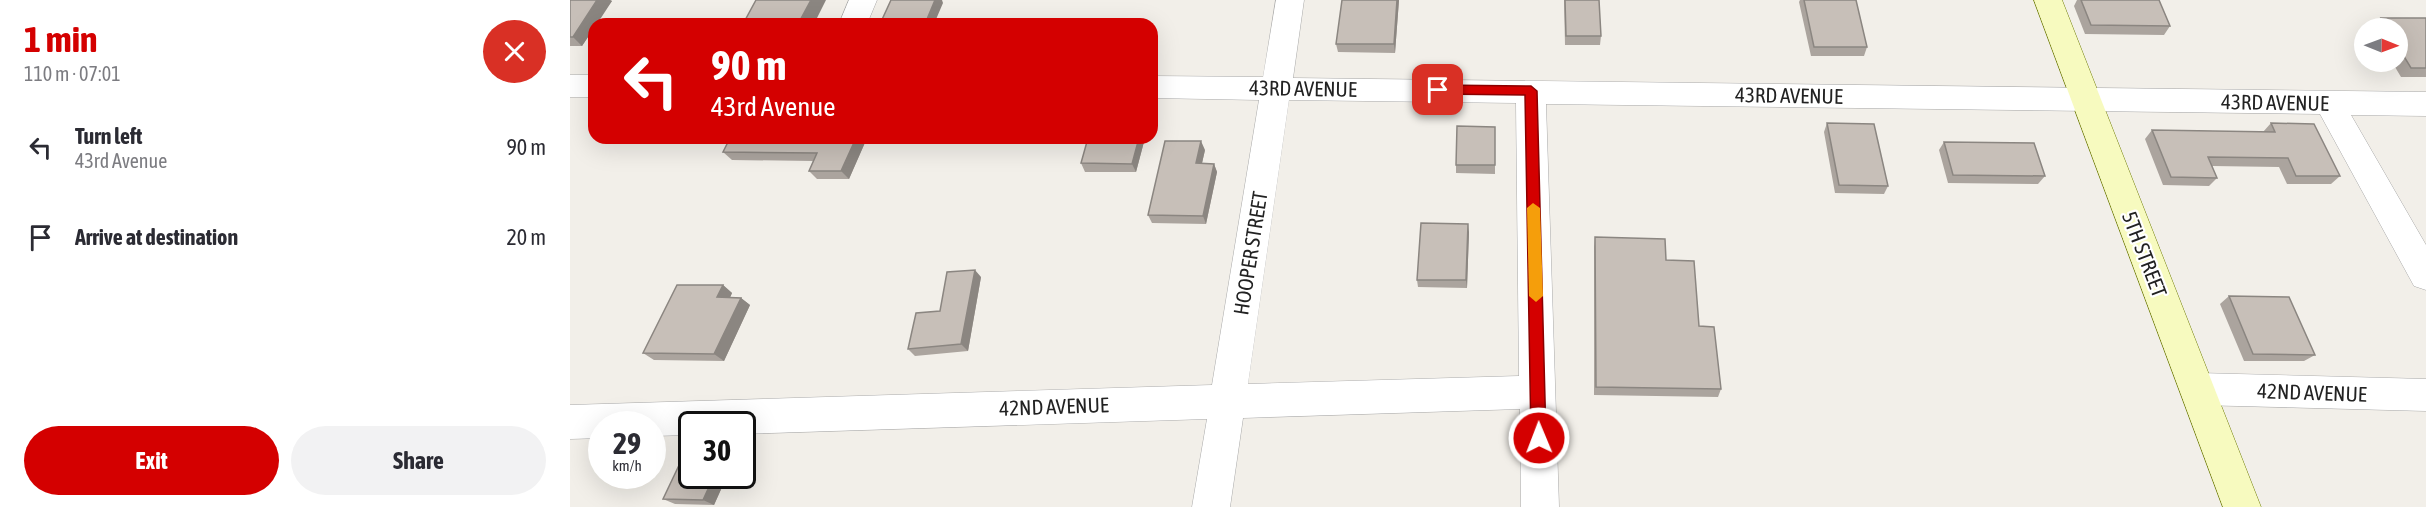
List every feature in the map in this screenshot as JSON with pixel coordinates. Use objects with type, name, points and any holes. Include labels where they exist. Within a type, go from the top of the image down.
[{"type":"street","points":[[856,18],[863,0]]},
{"type":"street","name":"HOOPER STREET","points":[[1211,507],[1290,0]]},
{"type":"street","name":"5TH STREET","points":[[2048,0],[2242,507]]},
{"type":"street","points":[[570,86],[588,86]]},
{"type":"street","name":"43RD AVENUE","points":[[1158,87],[2426,104]]},
{"type":"street","points":[[1531,91],[1540,507]]},
{"type":"street","points":[[2329,103],[2426,276]]},
{"type":"street","name":"42ND AVENUE","points":[[2198,389],[2426,395]]},
{"type":"street","name":"42ND AVENUE","points":[[570,422],[1538,392]]},
{"type":"building","points":[[570,0],[597,0],[573,37],[570,37]]},
{"type":"building","points":[[756,0],[811,0],[801,18],[746,18]]},
{"type":"building","points":[[891,0],[935,0],[928,18],[883,18]]},
{"type":"building","points":[[1342,0],[1397,0],[1394,44],[1336,44]]},
{"type":"building","points":[[1565,0],[1599,0],[1601,36],[1566,36]]},
{"type":"building","points":[[1804,0],[1856,0],[1867,47],[1814,47]]},
{"type":"building","points":[[2081,0],[2159,0],[2170,26],[2091,25]]},
{"type":"building","points":[[2408,18],[2426,18],[2426,68],[2411,68],[2408,63]]},
{"type":"building","points":[[1827,123],[1874,124],[1888,186],[1839,185]]},
{"type":"building","points":[[2271,123],[2314,124],[2340,176],[2296,176],[2288,158],[2208,157],[2217,178],[2171,177],[2152,130],[2275,132]]},
{"type":"building","points":[[1457,126],[1495,127],[1495,165],[1456,165]]},
{"type":"building","points":[[1165,141],[1201,141],[1196,163],[1214,164],[1203,216],[1148,215]]},
{"type":"building","points":[[1944,142],[2034,143],[2045,176],[1953,175]]},
{"type":"building","points":[[727,144],[853,144],[841,171],[809,171],[817,153],[723,152]]},
{"type":"building","points":[[1086,144],[1137,144],[1132,164],[1081,163]]},
{"type":"building","points":[[1421,223],[1468,224],[1466,280],[1417,280]]},
{"type":"building","points":[[1595,237],[1665,239],[1666,260],[1694,261],[1699,326],[1714,327],[1721,389],[1596,387]]},
{"type":"building","points":[[975,270],[961,344],[908,349],[916,313],[940,311],[947,272]]},
{"type":"building","points":[[677,285],[723,285],[717,297],[741,298],[714,354],[643,353]]},
{"type":"building","points":[[2229,296],[2289,297],[2315,355],[2253,354]]},
{"type":"building","points":[[678,467],[678,489],[708,489],[703,500],[663,499]]},
{"type":"slow traffic","points":[[1533,208],[1536,296]]},
{"type":"route","points":[[1438,90],[1531,91],[1539,438]]}]
